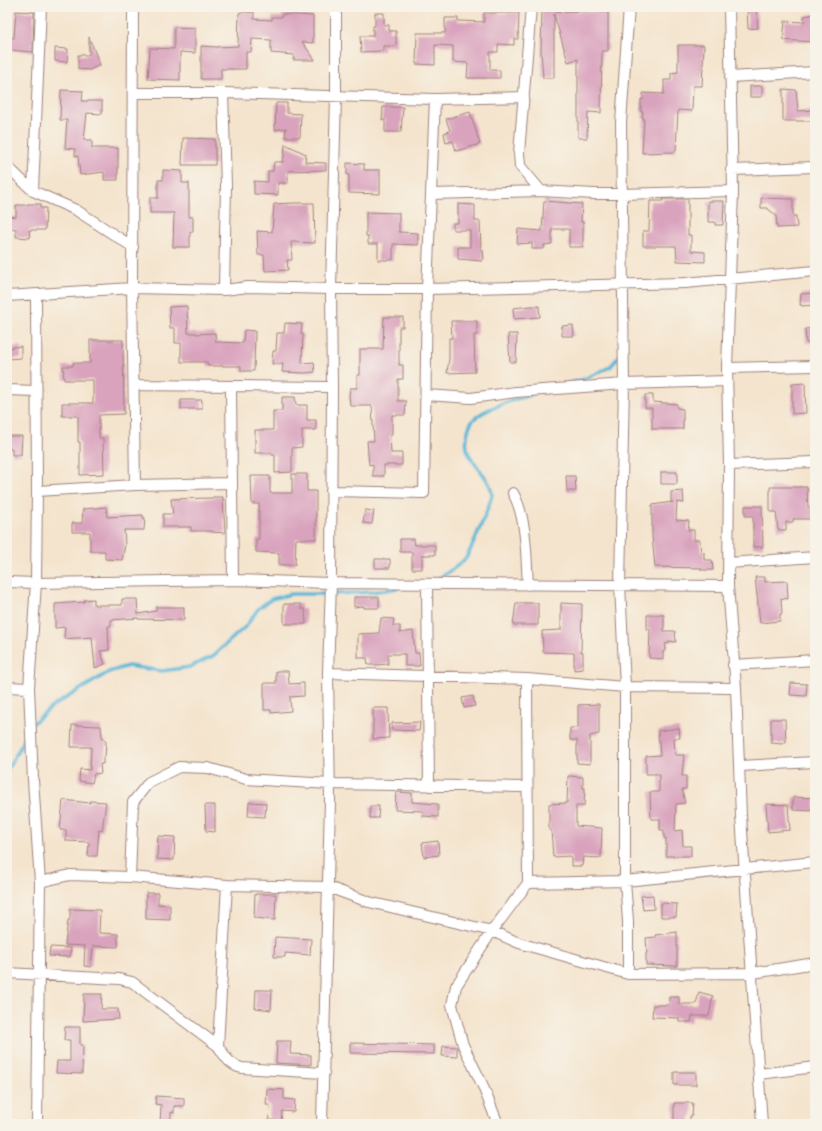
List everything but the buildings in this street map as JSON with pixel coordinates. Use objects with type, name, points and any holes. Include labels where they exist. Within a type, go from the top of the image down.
[{"type":"street","points":[[32,191],[41,7]]},
{"type":"street","points":[[133,7],[132,288],[135,485]]},
{"type":"street","points":[[322,1124],[330,784],[328,673],[331,583],[331,289],[336,96],[336,7]]},
{"type":"street","points":[[531,7],[519,142],[520,166],[541,192]]},
{"type":"street","points":[[628,974],[625,687],[620,585],[624,384],[621,123],[629,7]]},
{"type":"street","points":[[730,7],[732,132],[731,170],[733,191],[727,368],[729,464],[728,586],[736,688],[745,869],[762,1124]]},
{"type":"street","points":[[730,77],[815,72]]},
{"type":"street","points":[[133,93],[223,93],[435,99],[524,97]]},
{"type":"street","points":[[223,93],[226,185],[224,290]]},
{"type":"street","points":[[331,491],[424,493],[427,289],[435,99]]},
{"type":"street","points":[[7,166],[32,191],[76,210],[133,247]]},
{"type":"street","points":[[731,170],[815,167]]},
{"type":"street","points":[[432,194],[541,192],[621,194],[733,191]]},
{"type":"street","points":[[7,296],[132,288],[224,290],[248,287],[427,289],[685,283],[815,271]]},
{"type":"street","points":[[36,295],[36,583],[29,688],[33,780],[40,882],[37,1124]]},
{"type":"street","points":[[727,368],[815,366]]},
{"type":"street","points":[[426,395],[471,398],[516,392],[624,384],[727,381]]},
{"type":"street","points":[[134,385],[332,387]]},
{"type":"street","points":[[231,387],[233,580]]},
{"type":"street","points":[[7,390],[36,391]]},
{"type":"street","points":[[729,464],[815,462]]},
{"type":"street","points":[[37,491],[135,485],[232,482]]},
{"type":"street","points":[[513,493],[522,516],[528,585]]},
{"type":"street","points":[[728,563],[815,557]]},
{"type":"street","points":[[7,582],[36,583],[233,580],[331,583],[728,586]]},
{"type":"street","points":[[427,584],[429,786]]},
{"type":"street","points":[[733,665],[815,660]]},
{"type":"street","points":[[328,673],[527,679],[625,687],[736,688]]},
{"type":"street","points":[[498,1124],[482,1084],[463,1045],[452,1005],[456,986],[492,931],[528,883],[527,679]]},
{"type":"street","points":[[7,687],[29,688]]},
{"type":"street","points":[[739,766],[815,762]]},
{"type":"street","points":[[130,877],[133,802],[149,782],[179,767],[208,768],[246,779],[330,784],[527,787]]},
{"type":"street","points":[[528,883],[626,880],[815,862]]},
{"type":"street","points":[[40,882],[70,875],[130,877],[227,885],[328,887],[369,902],[492,931],[519,943],[628,974],[753,973],[815,963]]},
{"type":"street","points":[[218,1046],[227,885]]},
{"type":"street","points":[[7,973],[119,979],[132,982],[218,1046],[234,1066],[324,1074]]},
{"type":"street","points":[[759,1074],[815,1067]]},
{"type":"waterway","points":[[568,384],[584,379],[610,367],[622,353]]},
{"type":"waterway","points":[[433,581],[451,571],[466,558],[481,526],[492,493],[488,482],[467,450],[467,436],[472,422],[479,415],[492,408],[530,395]]},
{"type":"waterway","points":[[33,723],[53,706],[109,672],[128,666],[162,671],[190,667],[213,656],[246,626],[258,609],[271,599],[291,594],[371,592],[398,588]]},
{"type":"waterway","points":[[7,770],[28,732]]}]
